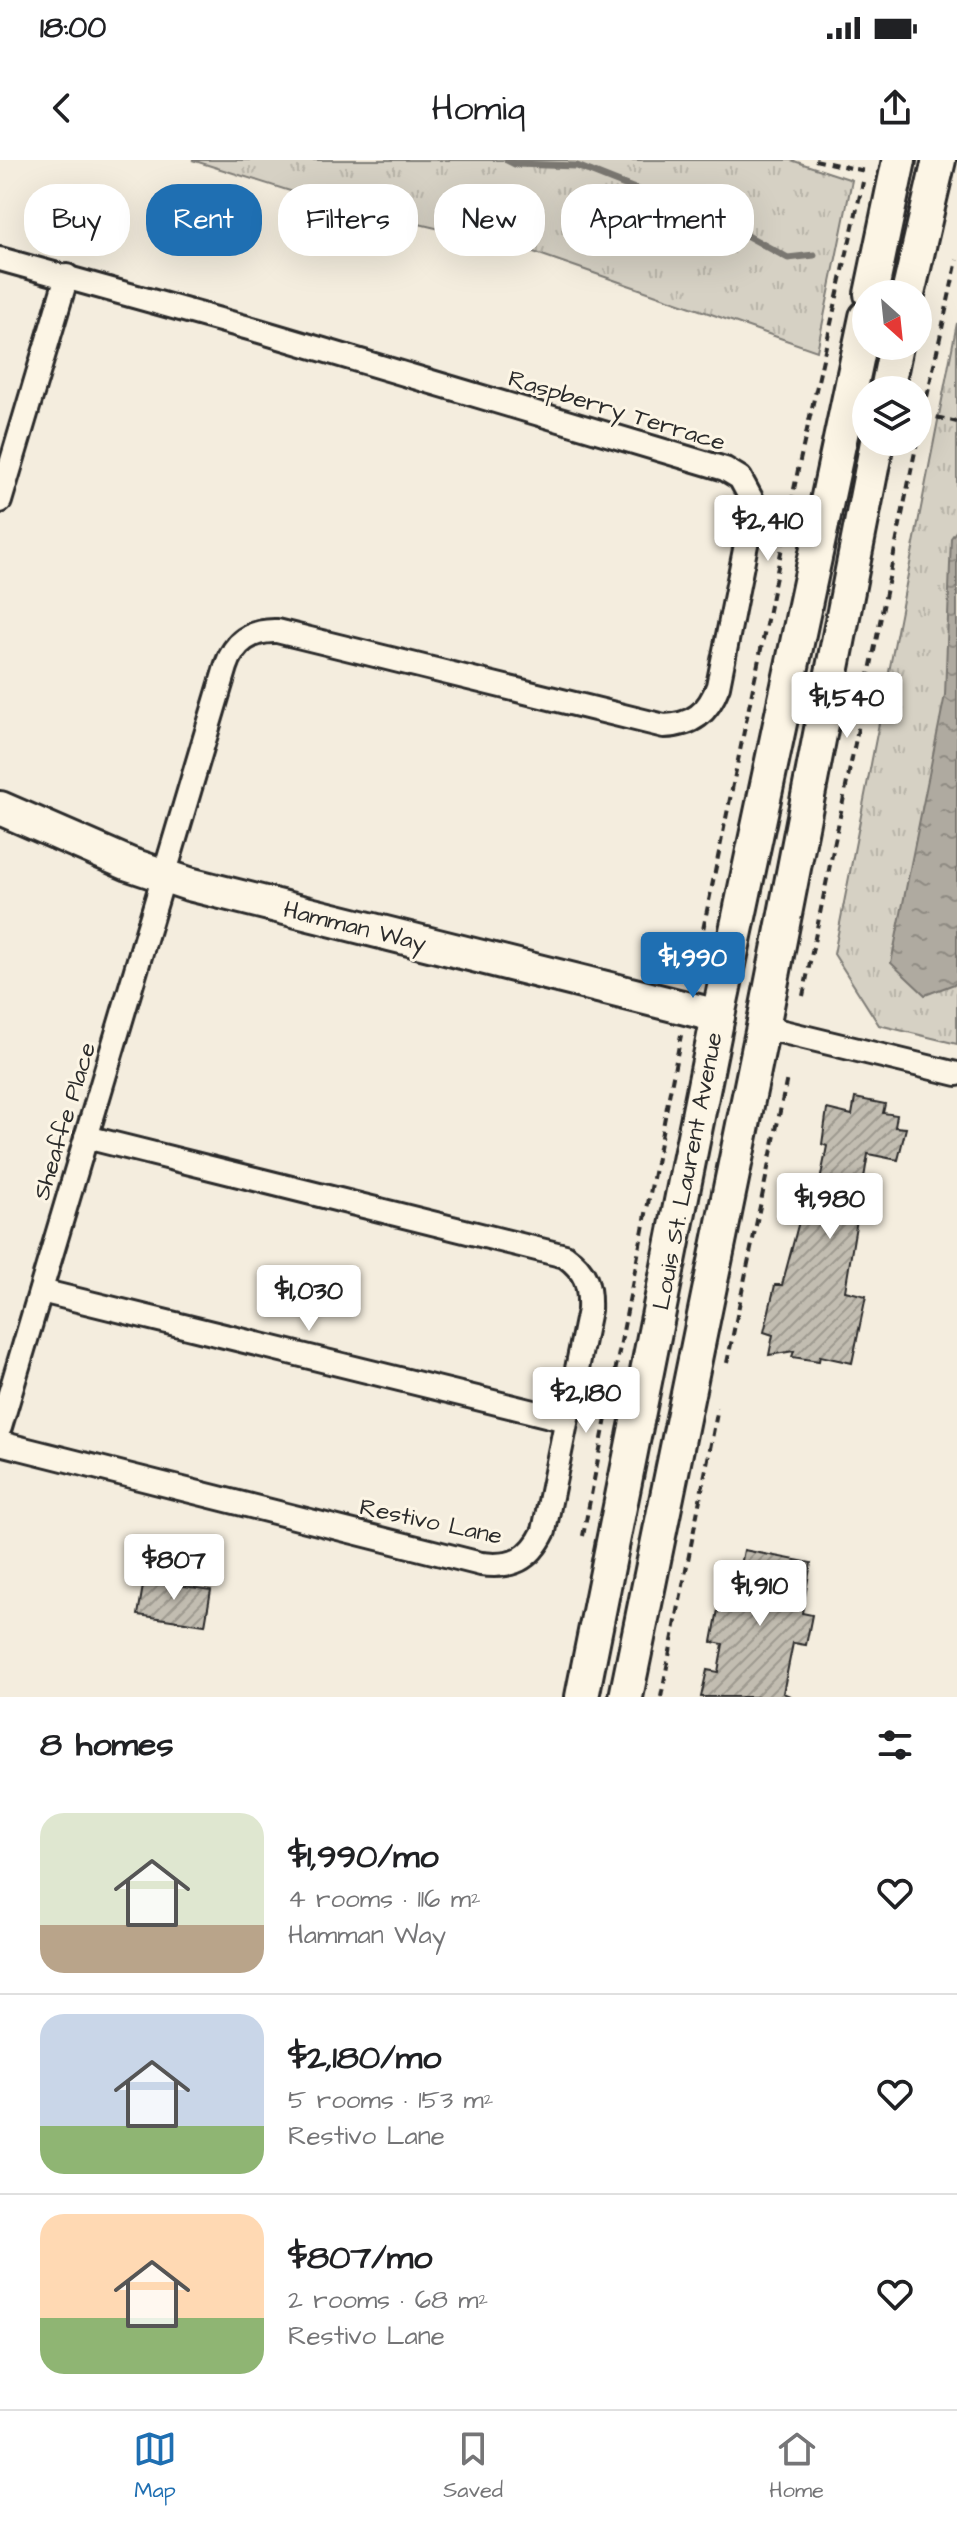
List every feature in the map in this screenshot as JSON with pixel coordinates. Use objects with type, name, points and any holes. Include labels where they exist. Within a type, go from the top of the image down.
[{"type":"main road","points":[[874,280],[899,160]]},
{"type":"main road","points":[[911,280],[939,160]]},
{"type":"main road","name":"Louis St. Laurent Avenue","points":[[582,1697],[718,1016],[857,360]]},
{"type":"main road","name":"Louis St. Laurent Avenue","points":[[626,1697],[763,1027],[874,456]]},
{"type":"main road","name":"Hamman Way","points":[[0,808],[164,876],[718,1016]]},
{"type":"street","name":"Raspberry Terrace","points":[[0,259],[725,469],[740,478],[754,504],[754,518],[718,686],[711,703],[698,717],[682,725],[664,726],[277,631],[260,630],[248,635],[230,654],[164,876]]},
{"type":"street","points":[[0,501],[67,276]]},
{"type":"street","name":"Sheaffe Place","points":[[0,1427],[164,876]]},
{"type":"street","points":[[763,1027],[957,1074]]},
{"type":"street","name":"Restivo Lane","points":[[0,1443],[501,1566],[520,1561],[536,1548],[544,1531],[590,1295],[587,1279],[579,1266],[565,1256],[86,1137]]},
{"type":"street","points":[[41,1291],[566,1420]]},
{"type":"path","points":[[815,160],[865,171]]},
{"type":"path","points":[[696,966],[799,465],[868,160]]},
{"type":"path","points":[[931,376],[957,260]]},
{"type":"path","points":[[932,416],[957,422]]},
{"type":"path","points":[[803,996],[915,456]]},
{"type":"path","points":[[583,1537],[679,1044]]},
{"type":"path","points":[[727,1363],[787,1078]]},
{"type":"path","points":[[661,1697],[718,1408]]},
{"type":"green space","points":[[192,160],[791,160],[852,180],[817,351],[545,256],[545,184],[434,184],[434,228],[418,224],[418,184],[278,184],[278,187]]},
{"type":"green space","points":[[957,323],[957,1044],[879,1025],[834,954]]},
{"type":"water","points":[[957,530],[957,983],[925,995],[891,963],[945,695],[951,538]]},
{"type":"building","points":[[855,1098],[885,1104],[883,1113],[897,1115],[895,1127],[906,1128],[898,1160],[868,1154],[845,1291],[866,1296],[852,1363],[820,1356],[819,1361],[792,1357],[794,1351],[769,1355],[773,1335],[764,1332],[775,1285],[782,1285],[801,1214],[790,1211],[793,1198],[816,1201],[827,1146],[822,1144],[827,1109],[852,1115]]},
{"type":"building","points":[[744,1550],[811,1563],[802,1613],[812,1615],[806,1645],[793,1643],[783,1693],[792,1697],[701,1697],[707,1670],[718,1672],[723,1644],[712,1642],[719,1604],[733,1607]]},
{"type":"building","points":[[144,1580],[211,1590],[205,1625],[138,1615]]},
{"type":"waterway","points":[[507,160],[515,164],[577,166],[733,228],[788,258],[814,255]]}]
